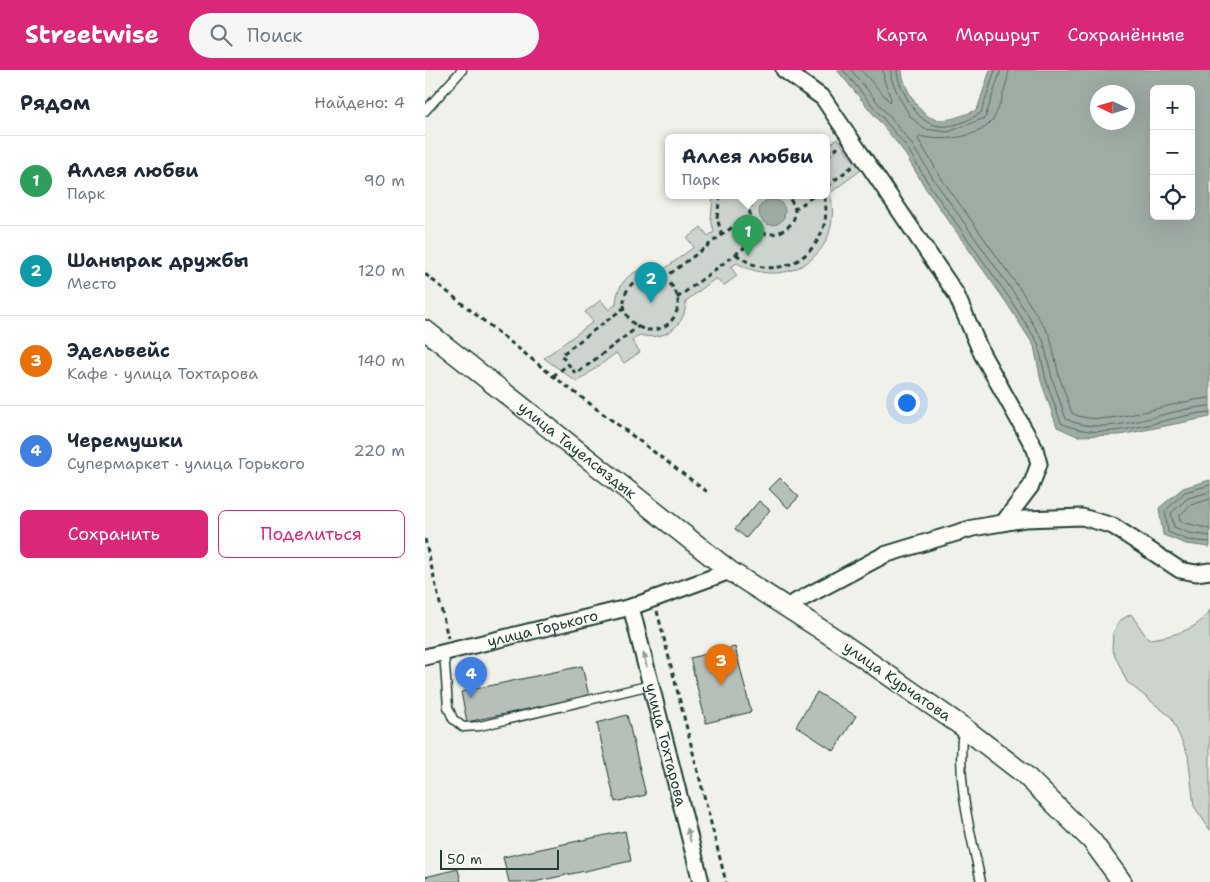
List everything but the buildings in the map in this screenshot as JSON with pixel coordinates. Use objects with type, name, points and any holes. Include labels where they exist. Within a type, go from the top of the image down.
[{"type":"street","points":[[784,70],[823,98],[956,294],[983,354],[1035,449],[1039,464],[1031,486],[1003,523]]},
{"type":"street","name":"улица Тауелсыздык","points":[[425,330],[730,571]]},
{"type":"street","points":[[787,608],[884,555],[973,528],[1025,519],[1082,518],[1113,526],[1180,570],[1196,573],[1210,571]]},
{"type":"street","points":[[631,607],[730,571]]},
{"type":"street","name":"улица Курчатова","points":[[730,571],[963,727],[1024,774],[1086,834],[1122,882]]},
{"type":"street","name":"улица Горького","points":[[425,657],[631,607]]},
{"type":"street","name":"улица Тохтарова","points":[[631,607],[701,882]]},
{"type":"lane","points":[[425,111],[462,70]]},
{"type":"lane","points":[[447,651],[449,707],[453,719],[463,727],[480,726],[651,684]]},
{"type":"lane","points":[[963,727],[959,758],[960,780],[981,882]]},
{"type":"path","points":[[830,154],[842,145]]},
{"type":"path","points":[[830,184],[856,164]]},
{"type":"path","points":[[719,199],[717,218],[722,235]]},
{"type":"path","points":[[754,199],[751,203],[750,214],[754,226],[764,233],[775,235],[785,230],[793,221],[793,204],[789,199]]},
{"type":"path","points":[[794,210],[809,199]]},
{"type":"path","points":[[736,254],[750,263],[764,267],[778,267],[792,263],[805,256],[815,246],[822,234],[826,220],[824,199]]},
{"type":"path","points":[[663,279],[750,214]]},
{"type":"path","points":[[677,298],[764,233]]},
{"type":"path","points":[[425,274],[553,376],[710,494]]},
{"type":"path","points":[[648,276],[663,279],[673,286],[677,298],[676,313],[667,324],[654,329],[639,326],[630,319],[625,307],[627,292],[635,281],[648,276]]},
{"type":"path","points":[[625,307],[561,355],[576,374],[639,326]]},
{"type":"path","points":[[553,376],[569,364]]},
{"type":"path","points":[[425,538],[447,651]]},
{"type":"path","points":[[654,599],[726,882]]},
{"type":"shaded area","points":[[837,139],[861,170],[830,193],[830,145]]},
{"type":"shaded area","points":[[830,193],[832,214],[829,233],[821,249],[809,261],[793,270],[776,273],[757,271],[737,263],[731,267],[737,276],[723,286],[716,278],[686,301],[682,318],[672,330],[657,336],[639,335],[632,341],[640,352],[624,363],[616,353],[577,382],[544,358],[593,322],[585,312],[601,300],[609,310],[616,304],[620,287],[631,275],[645,269],[663,270],[694,247],[687,238],[701,227],[708,236],[714,232],[711,219],[713,199],[830,199]]},
{"type":"shaded area","points":[[1210,610],[1210,830],[1194,806],[1188,755],[1171,717],[1127,682],[1112,649],[1113,633],[1119,621],[1131,614],[1148,639],[1183,631],[1199,623]]},
{"type":"water","points":[[837,70],[902,70],[906,87],[918,107],[932,118],[947,120],[977,110],[990,70],[1210,70],[1210,417],[1120,435],[1077,436],[1057,427],[1041,381],[1034,346],[1006,302],[926,189],[902,149]]},
{"type":"water","points":[[772,199],[781,203],[785,212],[781,221],[772,225],[763,221],[759,212],[763,203]]},
{"type":"water","points":[[1210,480],[1210,547],[1186,544],[1163,535],[1159,508],[1183,488]]},
{"type":"place","name":"Аллея любви","points":[[748,256]]},
{"type":"place","name":"Шанырак дружбы","points":[[651,303]]},
{"type":"place","name":"Эдельвейс","points":[[721,685]]},
{"type":"place","name":"Черемушки","points":[[471,698]]}]
